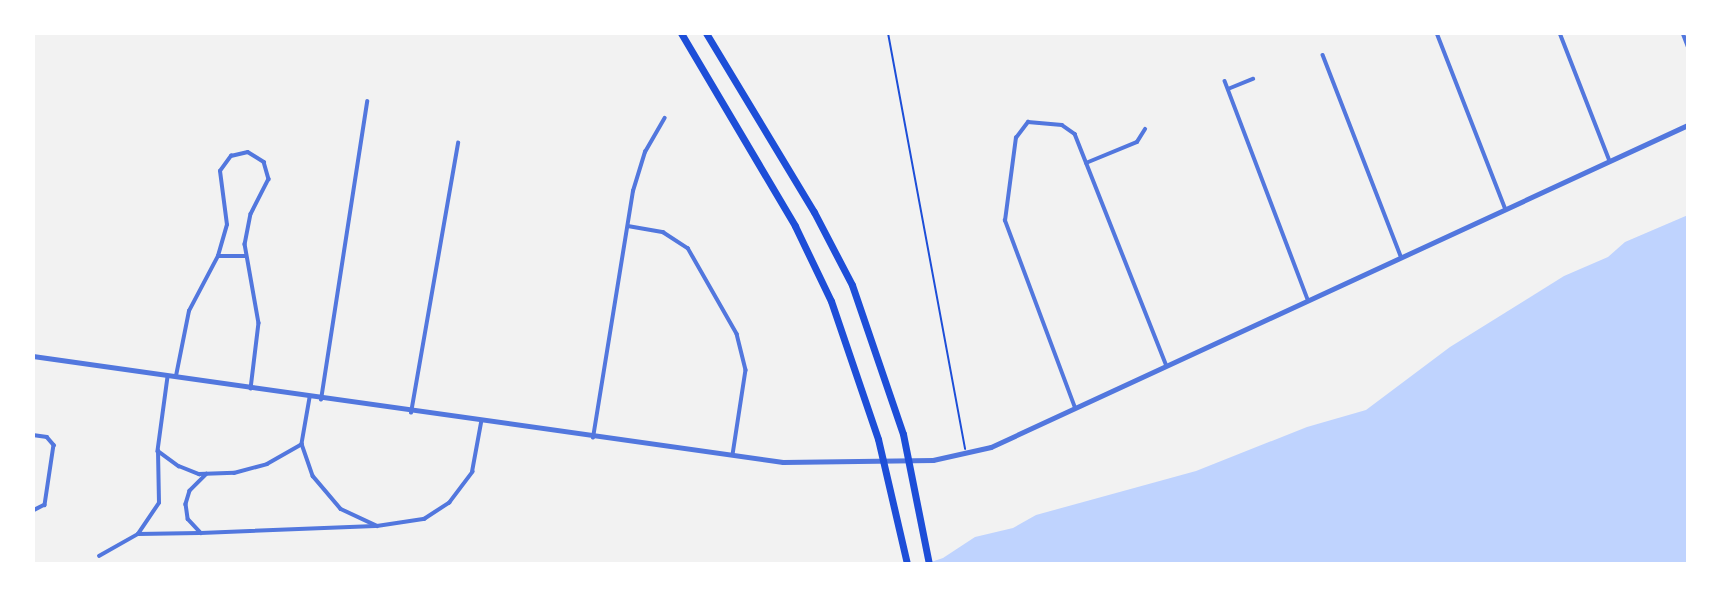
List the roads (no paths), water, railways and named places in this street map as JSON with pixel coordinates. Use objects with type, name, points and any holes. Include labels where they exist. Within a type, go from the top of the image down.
[{"type":"highway","points":[[681,33],[795,226],[831,301],[858,368],[907,564]]},
{"type":"highway","points":[[706,33],[814,212],[852,285],[903,434],[929,564]]},
{"type":"street","points":[[1437,33],[1505,207]]},
{"type":"street","points":[[1560,33],[1609,159]]},
{"type":"street","points":[[1683,33],[1688,46]]},
{"type":"street","points":[[1323,55],[1401,256]]},
{"type":"street","points":[[1228,89],[1253,79]]},
{"type":"street","points":[[1225,81],[1308,299]]},
{"type":"street","points":[[320,400],[367,102]]},
{"type":"street","points":[[593,438],[627,226],[645,152],[665,118]]},
{"type":"street","points":[[1075,408],[1005,221],[1016,138],[1028,122],[1052,123],[1075,134],[1166,364]]},
{"type":"street","points":[[33,356],[481,423],[783,462],[933,460],[991,447],[1505,207],[1688,125]]},
{"type":"street","points":[[1086,163],[1137,142],[1144,129]]},
{"type":"street","points":[[411,413],[458,143]]},
{"type":"street","points":[[176,378],[189,311],[218,256],[228,216],[220,171],[232,156],[248,152],[264,162],[270,179],[248,223],[245,257],[259,323],[251,389]]},
{"type":"street","points":[[627,226],[663,232],[688,248],[737,334],[746,370],[733,455]]},
{"type":"street","points":[[218,256],[245,257]]},
{"type":"street","points":[[99,556],[138,534],[159,503],[158,451],[168,377]]},
{"type":"street","points":[[310,398],[302,444],[326,496],[350,516],[377,526]]},
{"type":"street","points":[[138,534],[377,526],[424,519],[449,503],[472,472],[481,423]]},
{"type":"street","points":[[33,435],[47,437],[54,445],[45,505],[33,511]]},
{"type":"street","points":[[158,451],[179,466],[207,474],[253,469],[302,444]]},
{"type":"street","points":[[201,533],[188,519],[186,504],[190,491],[207,474]]},
{"type":"water","points":[[1688,215],[1688,564],[925,564],[943,558],[975,537],[1013,528],[1036,515],[1196,471],[1307,427],[1366,410],[1450,347],[1564,276],[1608,257],[1625,242]]}]
